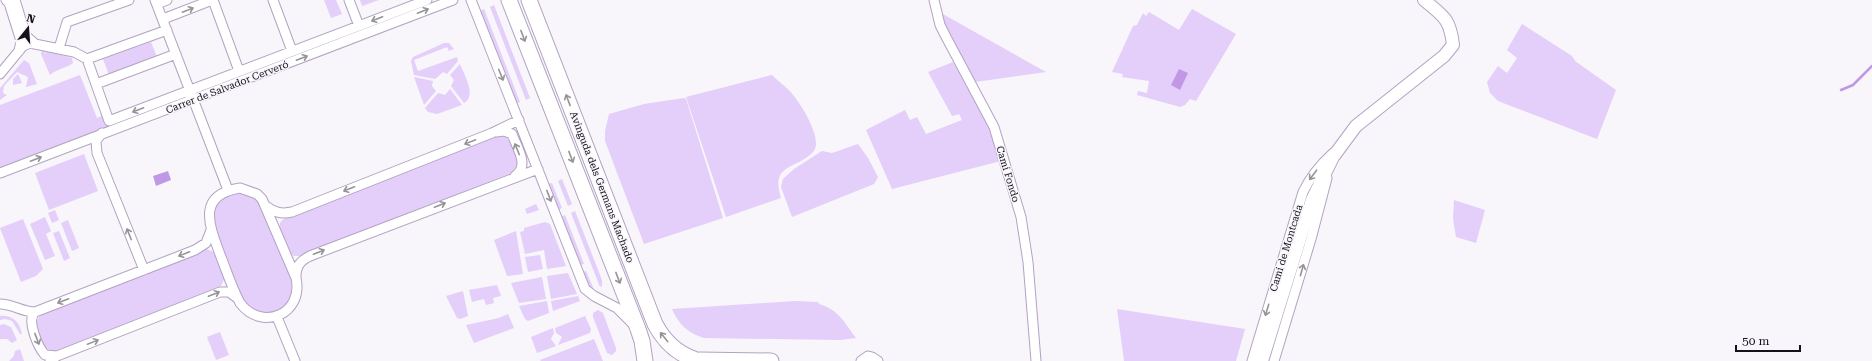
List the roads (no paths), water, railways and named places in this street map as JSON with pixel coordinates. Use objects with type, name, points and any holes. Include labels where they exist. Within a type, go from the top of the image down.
[{"type":"main road","name":"Avinguda dels Germans Machado","points":[[509,0],[638,329],[642,341],[645,361]]},
{"type":"main road","name":"Avinguda dels Germans Machado","points":[[529,0],[660,332],[676,351],[695,360],[771,361]]},
{"type":"street","points":[[6,0],[9,2],[21,41],[19,52]]},
{"type":"street","points":[[15,0],[26,36],[34,42],[74,52],[87,59],[96,84],[176,54]]},
{"type":"street","points":[[59,48],[67,22],[129,0]]},
{"type":"street","points":[[167,0],[156,2],[191,90],[193,100],[228,190]]},
{"type":"street","points":[[163,19],[212,0],[239,71]]},
{"type":"street","points":[[273,0],[292,51]]},
{"type":"street","points":[[349,0],[359,26]]},
{"type":"street","name":"Carrer de Salvador Cerveró","points":[[96,84],[109,121],[427,0]]},
{"type":"street","name":"Carrer de Salvador Cerveró","points":[[0,173],[453,0]]},
{"type":"street","points":[[471,0],[585,289],[594,296],[617,308],[638,329]]},
{"type":"street","name":"Camí Fondo","points":[[934,0],[940,25],[945,36],[994,127],[1021,217],[1028,262],[1036,361]]},
{"type":"street","name":"Camí de Montcada","points":[[1252,361],[1303,192],[1308,181],[1356,126],[1444,56],[1453,45],[1452,32],[1447,20],[1424,0]]},
{"type":"street","points":[[87,59],[167,30]]},
{"type":"street","points":[[0,74],[26,44],[34,42]]},
{"type":"street","points":[[266,205],[284,214],[292,212],[492,133],[519,120]]},
{"type":"street","points":[[492,133],[504,131],[512,134],[523,165],[521,172],[510,178]]},
{"type":"street","points":[[102,134],[96,142],[97,153],[144,270]]},
{"type":"street","name":"Camí de Montcada","points":[[1262,361],[1312,200],[1340,146]]},
{"type":"street","name":"Camí de Montcada","points":[[1274,361],[1311,239],[1333,157]]},
{"type":"street","points":[[296,278],[266,205],[257,194],[240,188],[228,190],[219,195],[211,206],[209,214],[211,230],[237,298],[244,309],[257,316],[278,316],[286,311],[294,299],[297,283],[296,269],[298,264],[310,256],[510,178],[538,169]]},
{"type":"street","points":[[211,230],[206,243],[202,246],[35,312],[31,315],[31,323],[42,351],[45,355],[53,359],[220,292],[229,292],[237,298]]},
{"type":"street","points":[[0,304],[35,312]]},
{"type":"street","points":[[278,316],[295,361]]},
{"type":"street","points":[[861,361],[868,356],[878,361]]},
{"type":"waterway","points":[[1841,90],[1853,85],[1872,66]]}]
